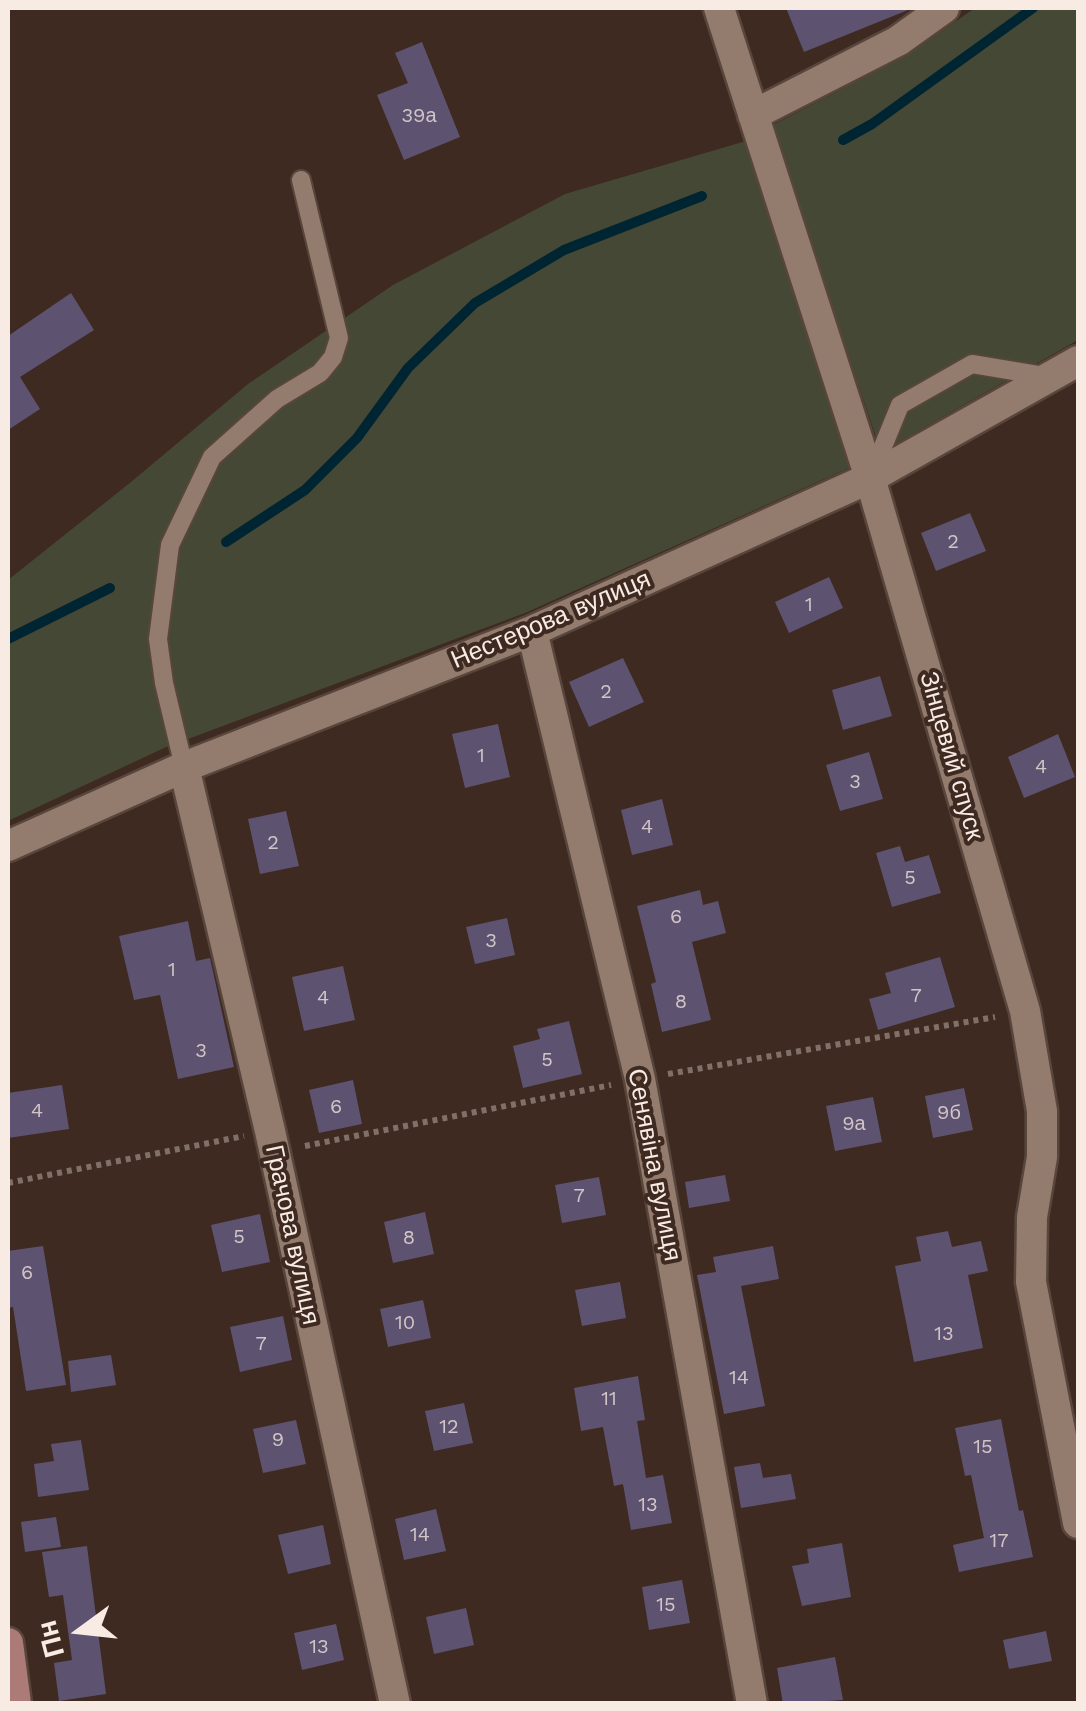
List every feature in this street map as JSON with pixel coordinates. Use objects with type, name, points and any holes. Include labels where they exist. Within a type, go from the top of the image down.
[{"type":"street","name":"Зінцевий спуск","points":[[718,8],[870,478],[1025,1012],[1042,1111],[1042,1157],[1032,1216],[1031,1282],[1078,1523]]},
{"type":"street","points":[[753,115],[898,40],[944,8]]},
{"type":"street","name":"Нестерова вулиця","points":[[8,846],[184,767],[532,631],[870,478],[1078,362]]},
{"type":"street","name":"Сенявіна вулиця","points":[[532,631],[640,1079],[752,1704]]},
{"type":"street","name":"Грачова вулиця","points":[[184,767],[272,1142],[395,1704]]},
{"type":"street","points":[[8,1643],[16,1704]]},
{"type":"lane","points":[[184,767],[158,639],[170,546],[212,457],[277,399],[320,373],[333,357],[339,338],[301,180]]},
{"type":"lane","points":[[870,478],[900,404],[972,364],[1050,377]]},
{"type":"path","points":[[8,1183],[272,1142],[1025,1012]]},
{"type":"green space","points":[[975,8],[1078,8],[1078,340],[881,452],[771,126],[907,55]]},
{"type":"green space","points":[[746,141],[849,468],[525,613],[164,748],[8,821],[8,580],[248,384],[393,285],[565,194]]},
{"type":"building","points":[[786,8],[913,8],[804,52]]},
{"type":"building","points":[[422,42],[460,137],[404,160],[377,95],[408,83],[395,53]]},
{"type":"building","points":[[71,293],[94,330],[20,377],[40,409],[8,430],[8,336]]},
{"type":"building","points":[[970,513],[986,551],[936,571],[921,533]]},
{"type":"building","points":[[829,577],[843,608],[789,633],[775,602]]},
{"type":"building","points":[[623,658],[644,702],[589,727],[569,682]]},
{"type":"building","points":[[880,676],[892,716],[843,730],[832,690]]},
{"type":"building","points":[[498,724],[510,777],[465,788],[452,734]]},
{"type":"building","points":[[1058,734],[1075,777],[1024,798],[1008,757]]},
{"type":"building","points":[[869,752],[883,799],[840,811],[826,765]]},
{"type":"building","points":[[662,799],[673,845],[632,855],[621,810]]},
{"type":"building","points":[[286,811],[299,866],[260,874],[248,819]]},
{"type":"building","points":[[900,846],[905,862],[929,855],[941,893],[892,907],[876,853]]},
{"type":"building","points":[[700,890],[703,905],[718,901],[726,933],[692,942],[711,1020],[662,1032],[651,984],[656,982],[637,906]]},
{"type":"building","points":[[507,918],[515,955],[475,964],[466,927]]},
{"type":"building","points":[[188,921],[196,961],[210,958],[234,1067],[178,1079],[160,995],[134,1000],[119,936]]},
{"type":"building","points":[[940,957],[955,1007],[878,1030],[869,999],[891,993],[885,973]]},
{"type":"building","points":[[343,966],[355,1020],[304,1031],[292,977]]},
{"type":"building","points":[[569,1021],[582,1074],[523,1088],[513,1046],[540,1039],[537,1029]]},
{"type":"building","points":[[353,1080],[362,1124],[319,1133],[309,1090]]},
{"type":"building","points":[[62,1085],[69,1129],[8,1138],[8,1093]]},
{"type":"building","points":[[964,1088],[973,1130],[933,1138],[925,1096]]},
{"type":"building","points":[[873,1097],[882,1142],[835,1151],[826,1106]]},
{"type":"building","points":[[725,1175],[730,1201],[689,1208],[685,1182]]},
{"type":"building","points":[[599,1177],[606,1215],[562,1223],[555,1185]]},
{"type":"building","points":[[425,1212],[434,1254],[393,1263],[384,1222]]},
{"type":"building","points":[[260,1214],[270,1262],[222,1272],[211,1225]]},
{"type":"building","points":[[948,1231],[952,1247],[981,1241],[988,1271],[968,1275],[983,1348],[914,1362],[895,1266],[921,1261],[916,1237]]},
{"type":"building","points":[[43,1246],[66,1385],[26,1391],[13,1307],[8,1308],[8,1251]]},
{"type":"building","points":[[773,1246],[779,1279],[741,1286],[765,1406],[724,1414],[697,1275],[716,1272],[713,1257]]},
{"type":"building","points":[[620,1282],[626,1318],[582,1326],[575,1290]]},
{"type":"building","points":[[423,1300],[431,1338],[388,1347],[380,1309]]},
{"type":"building","points":[[283,1316],[292,1360],[240,1372],[230,1327]]},
{"type":"building","points":[[111,1355],[116,1385],[71,1392],[68,1361]]},
{"type":"building","points":[[638,1376],[645,1420],[637,1421],[646,1478],[663,1475],[672,1523],[631,1530],[623,1484],[614,1486],[603,1427],[581,1431],[574,1388]]},
{"type":"building","points":[[464,1403],[473,1443],[434,1451],[425,1411]]},
{"type":"building","points":[[1001,1419],[1019,1511],[1023,1510],[1033,1557],[959,1572],[953,1545],[984,1538],[971,1475],[965,1476],[955,1428]]},
{"type":"building","points":[[296,1420],[306,1464],[263,1473],[253,1429]]},
{"type":"building","points":[[81,1440],[89,1490],[38,1497],[34,1464],[54,1461],[51,1444]]},
{"type":"building","points":[[760,1463],[763,1478],[791,1474],[796,1499],[741,1508],[734,1467]]},
{"type":"building","points":[[436,1509],[446,1551],[404,1560],[395,1519]]},
{"type":"building","points":[[56,1517],[61,1547],[25,1552],[21,1522]]},
{"type":"building","points":[[323,1525],[331,1564],[288,1574],[278,1535]]},
{"type":"building","points":[[842,1543],[851,1597],[802,1606],[792,1566],[809,1563],[807,1549]]},
{"type":"building","points":[[87,1546],[106,1694],[59,1701],[54,1663],[72,1660],[63,1595],[49,1597],[42,1552]]},
{"type":"building","points":[[682,1580],[690,1623],[649,1630],[642,1587]]},
{"type":"building","points":[[466,1608],[474,1645],[434,1654],[426,1617]]},
{"type":"building","points":[[336,1624],[344,1660],[302,1670],[294,1633]]},
{"type":"building","points":[[1046,1631],[1052,1661],[1009,1669],[1003,1640]]},
{"type":"building","points":[[835,1657],[843,1700],[783,1704],[777,1668]]},
{"type":"waterway","points":[[843,140],[872,124],[1033,8]]},
{"type":"waterway","points":[[226,542],[305,490],[357,438],[408,368],[475,303],[564,250],[702,196]]},
{"type":"waterway","points":[[8,639],[110,588]]}]
